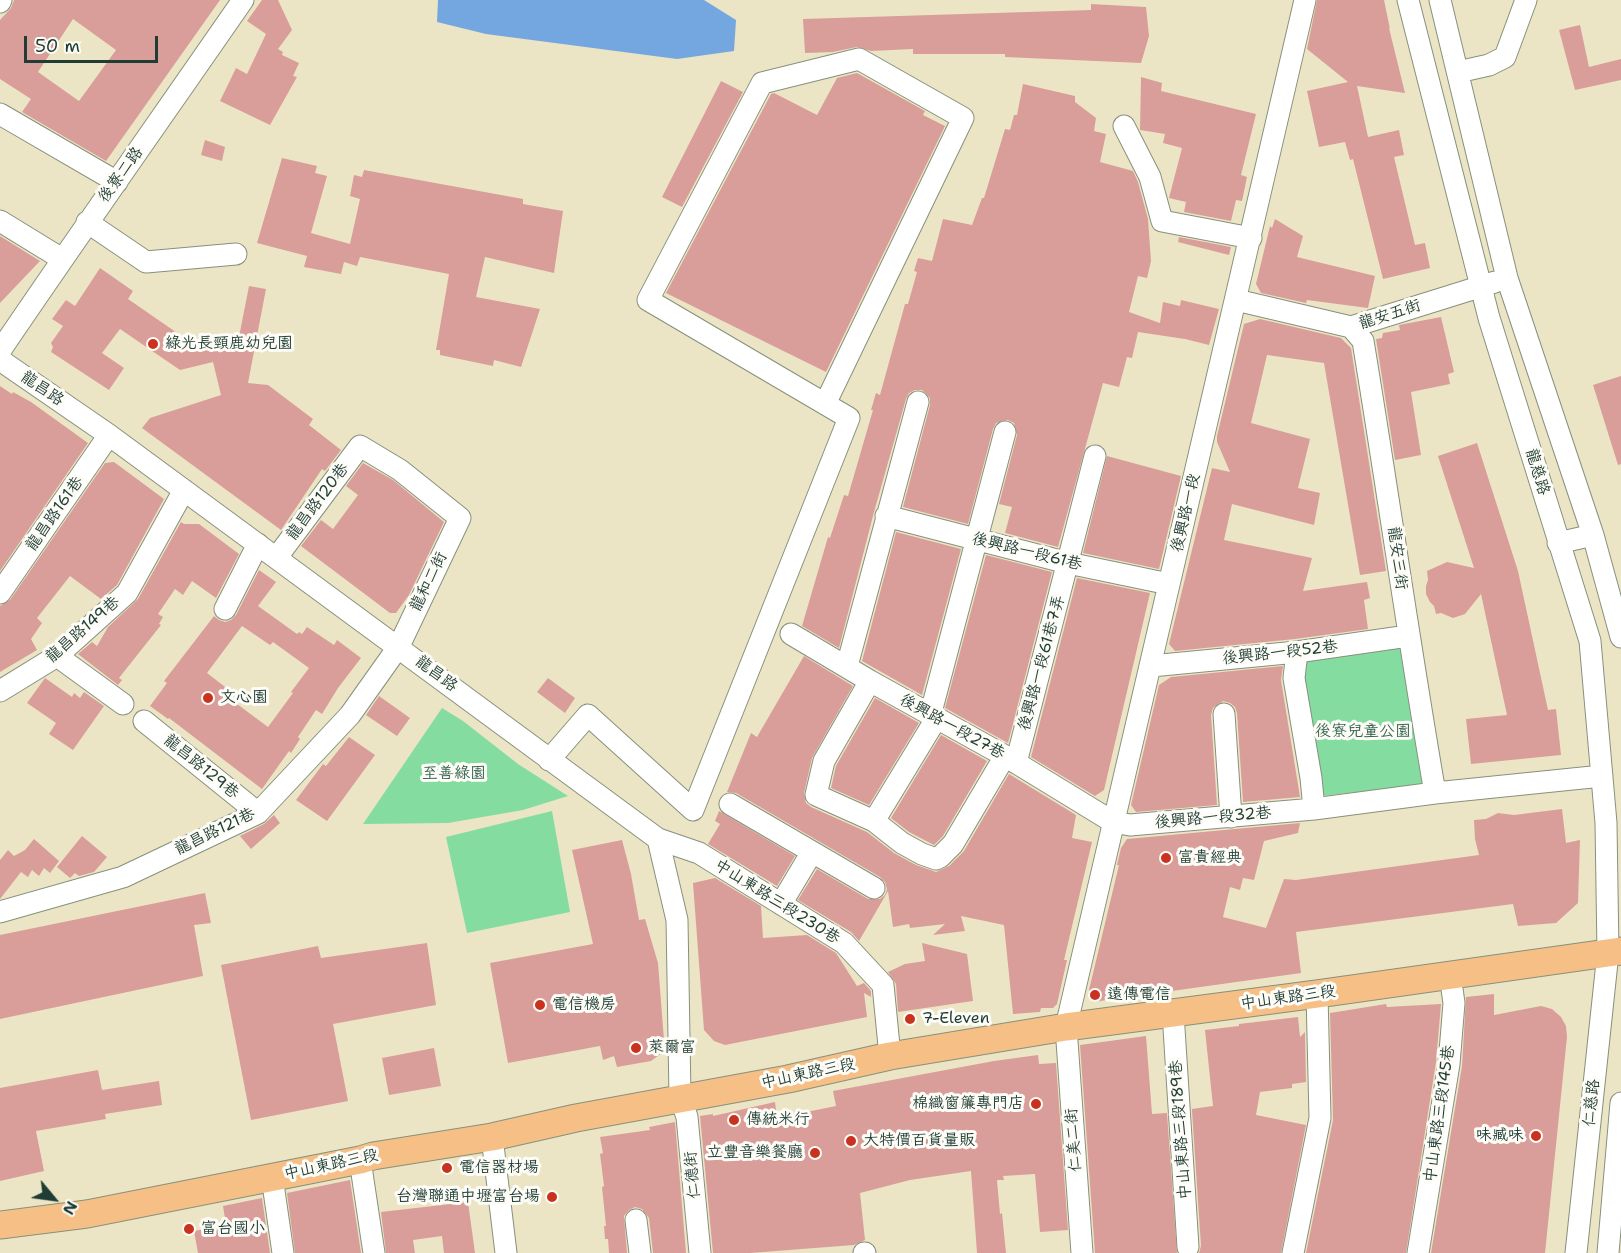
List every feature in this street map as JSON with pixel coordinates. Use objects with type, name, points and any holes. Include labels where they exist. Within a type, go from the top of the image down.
[{"type":"main road","name":"中山東路三段","points":[[0,1225],[87,1214],[373,1156],[492,1137],[680,1097],[788,1079],[890,1056],[1066,1027],[1614,952]]},
{"type":"street","name":"後寮二路","points":[[0,351],[87,222],[243,0]]},
{"type":"street","name":"後興路一段","points":[[1066,1027],[1305,0]]},
{"type":"street","name":"龍慈路","points":[[1408,0],[1489,318],[1590,641],[1606,823],[1614,952]]},
{"type":"street","name":"龍慈路","points":[[1440,0],[1507,278],[1593,535],[1621,637]]},
{"type":"street","points":[[1458,72],[1489,65],[1505,57],[1526,0]]},
{"type":"street","points":[[549,760],[588,715],[693,810],[849,418],[825,404],[648,300],[762,82],[859,59],[963,118],[825,404]]},
{"type":"street","points":[[0,114],[117,182]]},
{"type":"street","points":[[1124,126],[1150,177],[1162,221],[1251,238]]},
{"type":"street","points":[[0,221],[62,259]]},
{"type":"street","points":[[87,222],[146,262],[236,254]]},
{"type":"street","name":"龍安五街","points":[[1236,300],[1351,327],[1507,278]]},
{"type":"street","name":"龍安三街","points":[[1351,327],[1363,341],[1390,505],[1408,636],[1435,793]]},
{"type":"street","name":"龍昌路","points":[[0,360],[109,435],[277,557],[658,839]]},
{"type":"street","points":[[847,666],[918,402]]},
{"type":"street","points":[[870,681],[824,761],[816,795],[874,821],[933,717],[1005,432]]},
{"type":"street","name":"龍昌路161巷","points":[[0,593],[109,435]]},
{"type":"street","name":"龍和二街","points":[[360,446],[400,470],[460,518],[399,646]]},
{"type":"street","name":"龍昌路120巷","points":[[277,557],[360,446]]},
{"type":"street","name":"後興路一段61巷7弄","points":[[874,821],[912,849],[936,859],[953,844],[1010,760],[1068,563],[1095,456]]},
{"type":"street","name":"龍昌路149巷","points":[[0,691],[57,656],[127,593],[184,490]]},
{"type":"street","name":"後興路一段61巷","points":[[886,516],[1068,563],[1170,584]]},
{"type":"street","points":[[1558,543],[1593,535]]},
{"type":"street","points":[[225,609],[258,544]]},
{"type":"street","name":"後興路一段27巷","points":[[792,634],[1113,822]]},
{"type":"street","name":"後興路一段52巷","points":[[1150,666],[1297,652],[1408,636]]},
{"type":"street","name":"龍昌路121巷","points":[[0,912],[123,877],[258,813],[350,716],[399,646]]},
{"type":"street","points":[[1297,652],[1293,678],[1311,778],[1314,809]]},
{"type":"street","points":[[57,656],[123,704]]},
{"type":"street","points":[[1224,714],[1231,817]]},
{"type":"street","name":"龍昌路129巷","points":[[144,722],[258,813]]},
{"type":"street","name":"後興路一段32巷","points":[[1113,822],[1130,825],[1231,817],[1602,776]]},
{"type":"street","points":[[730,804],[874,888]]},
{"type":"street","points":[[658,839],[677,920],[680,1097]]},
{"type":"street","name":"中山東路三段230巷","points":[[658,839],[699,853],[844,943],[884,985],[890,1056]]},
{"type":"street","points":[[781,904],[812,852]]},
{"type":"street","name":"仁慈路","points":[[1576,1253],[1614,952]]},
{"type":"street","name":"中山東路三段145巷","points":[[1418,1253],[1449,1064],[1454,1003],[1450,975]]},
{"type":"street","points":[[1293,1253],[1320,1118],[1317,994]]},
{"type":"street","name":"中山東路三段189巷","points":[[1173,1013],[1188,1246]]},
{"type":"street","name":"仁美二街","points":[[1066,1027],[1082,1253]]},
{"type":"street","name":"仁德街","points":[[680,1097],[687,1117],[700,1253]]},
{"type":"street","name":"仁慈路","points":[[1608,1253],[1621,1103]]},
{"type":"street","points":[[492,1137],[506,1253]]},
{"type":"street","points":[[360,1160],[374,1253]]},
{"type":"street","points":[[272,1177],[283,1253]]},
{"type":"street","points":[[636,1220],[640,1253]]},
{"type":"green space","name":"後寮兒童公園","points":[[1403,645],[1432,784],[1312,797],[1299,676],[1306,658]]},
{"type":"green space","name":"至善綠園","points":[[442,708],[463,721],[518,764],[568,796],[523,810],[448,823],[363,824]]},
{"type":"green space","points":[[552,811],[570,912],[467,933],[446,837]]},
{"type":"water","points":[[438,0],[704,0],[736,20],[734,51],[677,59],[486,34],[437,22]]},
{"type":"building","points":[[14,0],[220,0],[106,161],[22,112],[31,99],[0,79],[0,20],[11,8]],"holes":[[[73,19],[116,50],[79,101],[38,72]]]},
{"type":"building","points":[[262,0],[278,0],[292,30],[278,49],[283,52],[282,55],[299,63],[293,76],[297,77],[270,125],[220,101],[236,68],[247,74],[266,34],[247,21]]},
{"type":"building","points":[[1317,0],[1384,0],[1405,93],[1357,86],[1368,137],[1399,130],[1404,155],[1394,157],[1415,245],[1425,243],[1430,268],[1383,279],[1353,159],[1350,160],[1345,142],[1319,147],[1307,91],[1348,82],[1307,49]]},
{"type":"building","points":[[1091,4],[1146,7],[1149,36],[1141,63],[1005,57],[1005,54],[913,54],[913,49],[871,51],[857,47],[833,52],[805,53],[803,19],[1091,10]]},
{"type":"building","points":[[1580,25],[1589,67],[1621,59],[1621,80],[1575,90],[1559,30]]},
{"type":"building","points":[[857,73],[925,111],[923,115],[945,126],[826,372],[666,293],[771,94],[774,93],[817,115],[837,78]]},
{"type":"building","points":[[1141,77],[1162,83],[1161,91],[1256,114],[1241,175],[1247,177],[1242,201],[1236,200],[1231,221],[1184,212],[1186,202],[1169,198],[1182,148],[1163,143],[1165,134],[1140,130]]},
{"type":"building","points":[[721,81],[743,92],[682,207],[662,197]]},
{"type":"building","points":[[1023,84],[1075,96],[1075,102],[1096,118],[1094,131],[1106,134],[1100,162],[1133,171],[1148,219],[1151,261],[1147,278],[1138,276],[1129,312],[1160,323],[1163,302],[1180,306],[1181,300],[1219,309],[1209,345],[1138,332],[1132,358],[1127,357],[1119,387],[1103,383],[1058,547],[1005,533],[1012,507],[999,504],[1017,435],[1014,423],[1008,420],[996,423],[993,429],[968,524],[903,507],[930,405],[930,398],[922,390],[909,393],[874,512],[839,648],[802,626],[828,537],[830,538],[844,495],[848,496],[876,393],[880,395],[905,304],[908,304],[917,272],[914,271],[918,258],[932,261],[943,219],[972,225],[982,198],[984,198],[1005,129],[1010,130],[1014,115],[1017,115]]},
{"type":"building","points":[[205,140],[225,147],[222,161],[201,155]]},
{"type":"building","points":[[282,158],[317,166],[315,173],[327,176],[311,233],[350,244],[360,199],[350,196],[354,175],[362,177],[364,170],[523,199],[523,204],[563,211],[554,273],[485,257],[476,297],[540,309],[521,367],[494,360],[493,366],[440,355],[440,350],[436,350],[449,274],[360,257],[357,266],[344,262],[341,274],[304,267],[307,256],[257,243]]},
{"type":"building","points":[[1275,219],[1303,236],[1297,257],[1375,276],[1368,308],[1307,300],[1306,303],[1261,293],[1256,284],[1270,226],[1272,228]]},
{"type":"building","points":[[0,236],[40,261],[0,303]]},
{"type":"building","points":[[1179,237],[1231,247],[1229,255],[1178,242]]},
{"type":"building","points":[[100,268],[133,291],[128,299],[196,346],[238,342],[249,286],[266,289],[248,383],[268,385],[313,419],[309,425],[341,450],[325,471],[322,469],[281,530],[142,428],[150,418],[221,395],[213,362],[180,370],[120,329],[102,353],[124,368],[109,390],[51,352],[53,347],[51,343],[63,326],[52,319],[66,300],[75,306]]},
{"type":"building","points":[[1441,317],[1454,372],[1448,374],[1450,384],[1411,392],[1421,455],[1395,460],[1376,339],[1382,338],[1383,333],[1400,330],[1399,325]]},
{"type":"building","points":[[1260,319],[1341,338],[1351,348],[1386,571],[1360,575],[1324,363],[1267,355],[1251,423],[1310,439],[1298,488],[1320,493],[1314,525],[1232,504],[1224,540],[1312,558],[1303,591],[1367,582],[1370,598],[1364,600],[1368,629],[1175,651],[1169,644],[1212,468],[1230,472],[1217,442],[1217,436],[1244,324]]},
{"type":"building","points":[[1621,376],[1621,464],[1618,465],[1593,385]]},
{"type":"building","points":[[0,386],[31,402],[88,443],[0,571]]},
{"type":"building","points":[[1477,443],[1518,571],[1548,710],[1556,709],[1561,755],[1471,764],[1466,719],[1507,715],[1481,594],[1465,614],[1453,618],[1441,613],[1436,614],[1426,594],[1426,586],[1427,571],[1447,562],[1474,568],[1438,456]]},
{"type":"building","points":[[1107,456],[1181,476],[1159,569],[1083,553]]},
{"type":"building","points":[[114,462],[164,499],[117,585],[101,599],[70,576],[37,618],[42,623],[31,639],[37,650],[0,672],[0,606],[10,600],[105,463]]},
{"type":"building","points":[[363,463],[393,480],[444,522],[409,595],[396,613],[390,613],[301,546],[321,520],[333,529],[358,495],[346,486]]},
{"type":"building","points":[[181,522],[199,524],[239,554],[216,598],[192,581],[183,595],[175,589],[158,614],[163,617],[159,624],[161,625],[119,678],[122,680],[118,685],[78,654],[92,642],[97,646],[108,627],[138,599]]},
{"type":"building","points":[[896,532],[961,549],[922,695],[862,661]]},
{"type":"building","points":[[986,555],[1052,572],[1008,743],[945,708]]},
{"type":"building","points":[[259,570],[276,582],[258,606],[297,634],[299,632],[302,634],[307,627],[334,645],[337,640],[361,658],[322,714],[316,710],[298,737],[300,739],[291,753],[289,751],[262,789],[150,706],[167,683],[164,681],[214,616],[225,622],[236,615]],"holes":[[[242,626],[270,645],[273,642],[309,668],[268,727],[229,698],[233,693],[207,673]]]},
{"type":"building","points":[[1077,578],[1150,593],[1104,790],[1095,796],[1031,757]]},
{"type":"building","points":[[804,656],[853,686],[812,758],[804,793],[806,803],[811,807],[867,832],[894,853],[916,865],[936,872],[949,866],[964,851],[1009,774],[1076,815],[1072,838],[1092,842],[1064,960],[1067,960],[1057,1004],[1053,1008],[1041,1008],[1040,1012],[1013,1014],[1004,925],[961,916],[965,931],[933,935],[945,924],[910,928],[909,924],[893,927],[888,891],[859,941],[851,932],[798,900],[817,869],[868,899],[880,899],[885,895],[887,889],[880,877],[736,793],[727,792],[751,733],[757,737]]},
{"type":"building","points":[[1283,666],[1281,680],[1300,797],[1243,802],[1237,713],[1235,707],[1223,701],[1213,708],[1211,715],[1217,805],[1136,812],[1131,805],[1159,685],[1171,677]]},
{"type":"building","points":[[45,678],[72,697],[74,693],[80,698],[84,692],[104,706],[73,750],[49,734],[56,723],[27,703]]},
{"type":"building","points":[[548,678],[575,698],[565,713],[537,692]]},
{"type":"building","points":[[379,696],[410,718],[397,736],[366,715]]},
{"type":"building","points":[[875,698],[919,723],[869,805],[831,788],[836,766]]},
{"type":"building","points":[[941,735],[987,761],[943,836],[934,845],[909,832],[891,818]]},
{"type":"building","points":[[349,737],[375,755],[327,821],[296,800],[323,764],[326,766]]},
{"type":"building","points":[[1562,809],[1566,843],[1580,840],[1578,903],[1556,923],[1518,926],[1513,904],[1296,932],[1301,973],[1093,1002],[1089,990],[1121,848],[1127,839],[1300,823],[1298,833],[1264,841],[1254,880],[1243,878],[1240,890],[1230,887],[1223,917],[1266,928],[1284,879],[1296,880],[1479,855],[1474,820],[1486,819],[1498,813],[1514,815]]},
{"type":"building","points":[[719,811],[795,856],[777,886],[708,844],[720,824],[715,821]]},
{"type":"building","points":[[274,815],[280,823],[251,849],[240,836],[264,824]]},
{"type":"building","points":[[82,836],[107,857],[94,872],[79,876],[75,873],[70,878],[57,867]]},
{"type":"building","points":[[34,839],[59,861],[50,873],[44,868],[39,876],[32,870],[28,877],[21,872],[0,899],[0,860],[8,850],[14,856],[25,850]]},
{"type":"building","points":[[622,840],[639,920],[645,919],[658,963],[664,1040],[662,1053],[651,1061],[617,1067],[614,1056],[603,1060],[600,1046],[508,1063],[490,963],[593,944],[572,850]]},
{"type":"building","points":[[715,878],[761,906],[763,938],[807,935],[836,953],[857,986],[864,983],[871,991],[871,997],[864,993],[867,1017],[725,1045],[714,1041],[704,1030],[693,883]]},
{"type":"building","points":[[205,893],[211,923],[194,925],[203,976],[0,1019],[0,935]]},
{"type":"building","points":[[427,943],[436,1005],[333,1024],[348,1101],[251,1120],[221,965],[318,946],[321,958]]},
{"type":"building","points":[[922,943],[967,954],[973,1001],[898,1012],[896,984],[888,972],[905,964],[925,961]]},
{"type":"building","points":[[1494,994],[1494,1015],[1541,1006],[1552,1009],[1561,1017],[1566,1026],[1567,1037],[1545,1253],[1431,1253],[1462,1066],[1466,997]]},
{"type":"building","points":[[1386,1004],[1387,1007],[1441,1004],[1436,1062],[1406,1253],[1306,1253],[1333,1120],[1330,1013]]},
{"type":"building","points":[[1298,1017],[1300,1037],[1305,1032],[1306,1082],[1292,1084],[1292,1088],[1260,1092],[1256,1115],[1306,1125],[1281,1253],[1199,1253],[1201,1246],[1192,1109],[1213,1106],[1205,1030]]},
{"type":"building","points":[[1146,1036],[1152,1114],[1167,1113],[1177,1253],[1095,1253],[1080,1045]]},
{"type":"building","points":[[434,1048],[441,1086],[389,1095],[382,1058]]},
{"type":"building","points":[[1038,1055],[1039,1064],[1056,1063],[1068,1230],[1040,1232],[1035,1174],[1003,1176],[1004,1180],[997,1180],[1006,1253],[977,1253],[971,1171],[910,1180],[860,1193],[865,1240],[854,1245],[750,1253],[713,1253],[700,1116],[713,1114],[713,1116],[775,1102],[777,1118],[836,1106],[833,1091]]},
{"type":"building","points":[[98,1070],[102,1090],[159,1081],[162,1105],[105,1114],[106,1119],[36,1131],[44,1171],[0,1181],[0,1088]]},
{"type":"building","points":[[675,1122],[686,1253],[653,1253],[649,1218],[642,1209],[635,1207],[624,1216],[627,1253],[609,1253],[608,1239],[605,1239],[602,1187],[604,1186],[600,1154],[603,1153],[600,1137],[650,1130],[649,1127]]},
{"type":"building","points":[[350,1180],[361,1253],[295,1253],[287,1193]]},
{"type":"building","points":[[262,1198],[270,1253],[198,1253],[194,1231],[226,1225],[223,1206]]},
{"type":"building","points":[[468,1202],[475,1253],[444,1253],[442,1236],[413,1240],[415,1253],[386,1253],[381,1212]]},
{"type":"place","name":"綠光長頸鹿幼兒園","points":[[153,344]]},
{"type":"place","name":"文心園","points":[[208,698]]},
{"type":"place","name":"富貴經典","points":[[1166,858]]},
{"type":"place","name":"遠傳電信","points":[[1095,995]]},
{"type":"place","name":"電信機房","points":[[540,1005]]},
{"type":"place","name":"7-Eleven","points":[[910,1019]]},
{"type":"place","name":"萊爾富","points":[[636,1048]]},
{"type":"place","name":"棉織窗簾專門店","points":[[1036,1104]]},
{"type":"place","name":"傳統米行","points":[[734,1120]]},
{"type":"place","name":"味臧味","points":[[1536,1136]]},
{"type":"place","name":"大特價百貨量販","points":[[851,1141]]},
{"type":"place","name":"立豐音樂餐廳","points":[[815,1153]]},
{"type":"place","name":"電信器材場","points":[[447,1168]]},
{"type":"place","name":"台灣聯通中壢富台場","points":[[552,1197]]},
{"type":"place","name":"富台國小","points":[[189,1229]]}]
